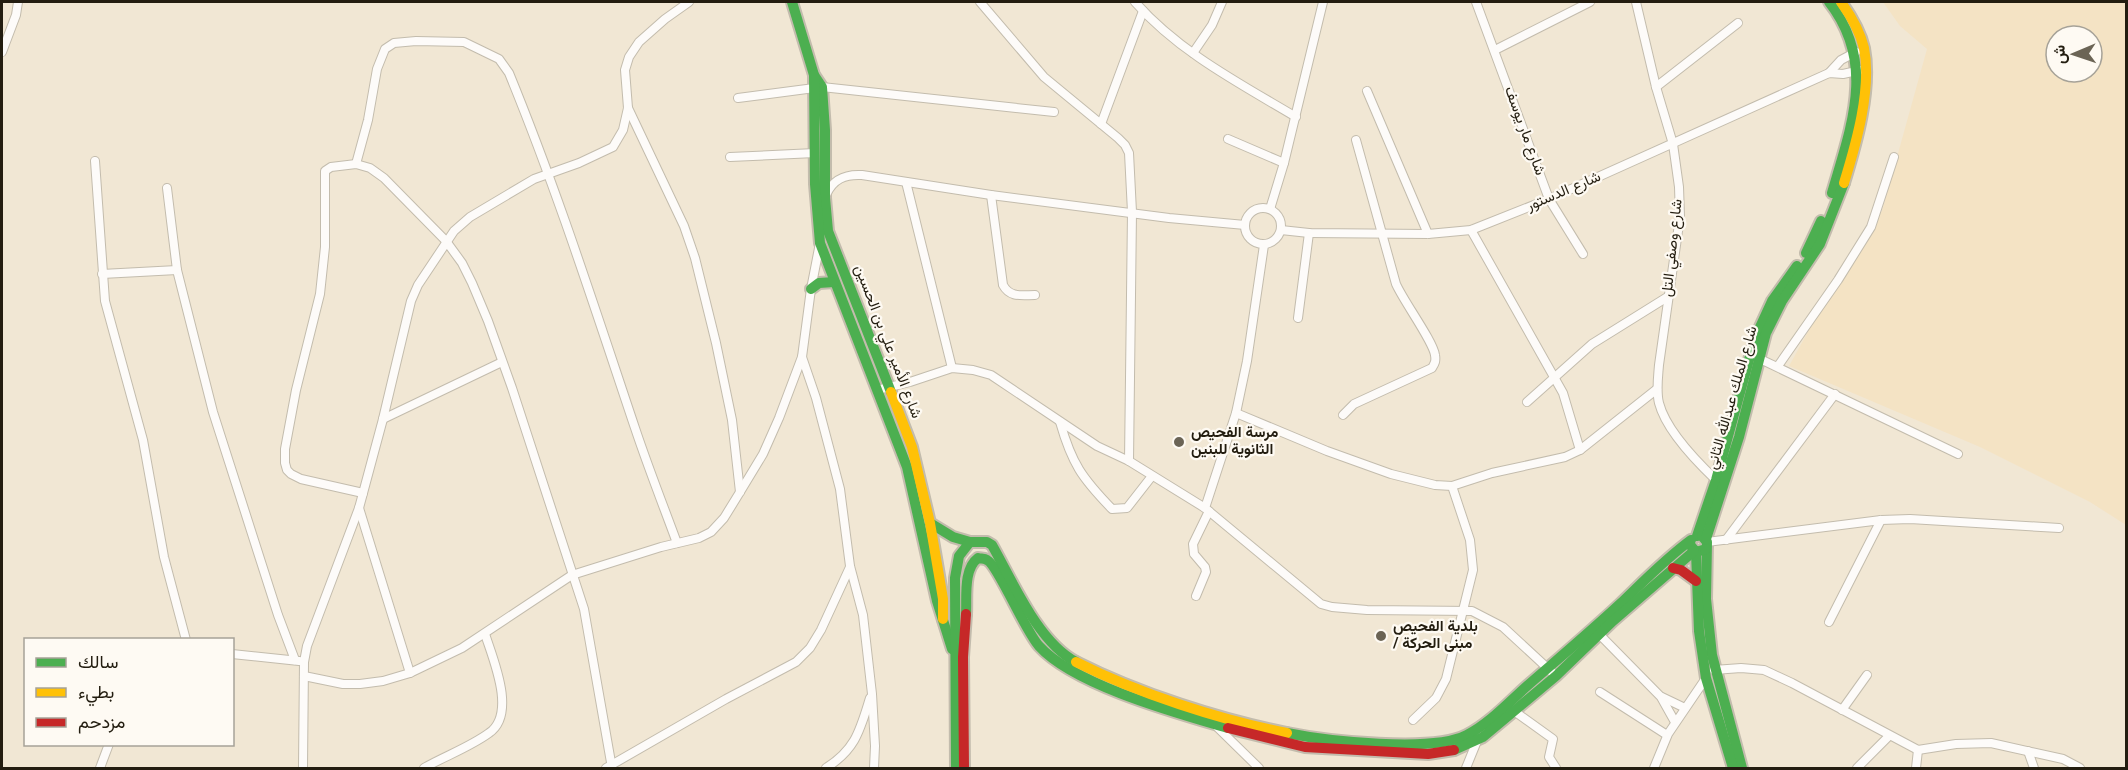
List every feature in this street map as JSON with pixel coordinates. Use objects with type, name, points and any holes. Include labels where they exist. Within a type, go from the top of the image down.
[{"type":"street","points":[[2,52],[16,15],[18,2]]},
{"type":"street","points":[[299,661],[359,508],[383,420],[411,300],[418,285],[446,241],[470,217],[534,179],[579,164],[613,147],[623,130],[628,108],[626,70],[629,57],[639,42],[689,2]]},
{"type":"street","points":[[980,2],[1044,77],[1127,148],[1132,212],[1129,461]]},
{"type":"street","points":[[1135,2],[1193,53],[1296,117]]},
{"type":"street","points":[[1193,53],[1212,25],[1222,2]]},
{"type":"street","points":[[1270,209],[1296,117],[1323,2]]},
{"type":"street","name":"شارع مار يوسف","points":[[1476,2],[1549,199],[1583,254]]},
{"type":"street","points":[[1495,50],[1590,2]]},
{"type":"street","name":"شارع وصفي التل","points":[[1635,2],[1673,144],[1679,187],[1680,218],[1657,389],[1661,410],[1669,425],[1696,461],[1716,480]]},
{"type":"street","name":"شارع الملك عبدالله الثاني","points":[[1829,2],[1841,17],[1858,51]]},
{"type":"street","name":"شارع الملك عبدالله الثاني","points":[[1742,768],[1714,670],[1700,544],[1743,420],[1758,358],[1772,320],[1820,244],[1836,202],[1860,118],[1865,95],[1857,29],[1841,2]]},
{"type":"street","name":"شارع الأمير علي بن الحسين","points":[[796,3],[825,130],[825,198],[828,231],[912,447],[930,523],[944,599],[943,619]]},
{"type":"street","points":[[1101,124],[1143,11]]},
{"type":"street","points":[[1656,87],[1738,22]]},
{"type":"street","points":[[356,164],[368,120],[377,69],[385,49],[394,43],[416,41],[464,42],[499,59],[509,73],[549,174],[677,543]]},
{"type":"street","name":"شارع الدستور","points":[[1281,230],[1309,233],[1428,234],[1471,230],[1549,199],[1829,73],[1841,60],[1858,51]]},
{"type":"street","name":"شارع الملك عبدالله الثاني","points":[[1733,768],[1706,678],[1696,581],[1700,544],[1755,338],[1772,301],[1812,242],[1830,200],[1861,70]]},
{"type":"street","name":"شارع الدستور","points":[[1829,73],[1843,74],[1861,70]]},
{"type":"street","points":[[738,98],[817,87],[1054,112]]},
{"type":"street","name":"شارع الأمير علي بن الحسين","points":[[817,87],[816,219],[820,243],[907,467],[934,591],[959,656],[964,768]]},
{"type":"street","points":[[1367,91],[1428,234]]},
{"type":"street","points":[[628,108],[684,226],[695,258],[732,420],[740,492]]},
{"type":"street","points":[[1228,139],[1284,163]]},
{"type":"street","points":[[1343,415],[1354,404],[1431,368],[1436,362],[1434,350],[1403,300],[1396,284],[1356,140]]},
{"type":"street","points":[[729,157],[815,153]]},
{"type":"street","points":[[1778,366],[1838,280],[1871,227],[1894,157]]},
{"type":"street","points":[[95,161],[105,302],[143,440],[164,557],[186,638]]},
{"type":"street","points":[[363,493],[301,479],[291,474],[285,463],[287,434],[296,390],[320,294],[326,247],[325,171],[331,167],[356,164],[370,168],[384,178],[446,241],[462,263],[472,283],[488,321],[526,430],[584,609],[591,637],[610,767],[726,699],[796,662],[810,648],[821,630],[850,566]]},
{"type":"street","points":[[825,198],[837,179],[854,175],[1169,218],[1245,225]]},
{"type":"street","points":[[906,182],[952,368]]},
{"type":"street","points":[[168,188],[177,270],[216,422],[278,615],[299,661],[303,676],[303,768]]},
{"type":"street","points":[[991,195],[1003,285],[1012,294],[1035,295]]},
{"type":"street","points":[[1270,209],[1279,218],[1281,230],[1272,242],[1264,245],[1256,244],[1246,233],[1247,216],[1253,210],[1270,209]]},
{"type":"street","points":[[1471,230],[1563,393],[1580,450]]},
{"type":"street","points":[[303,676],[343,684],[360,684],[383,681],[410,673],[462,648],[572,575],[699,538],[711,532],[724,518],[763,454],[779,418],[802,357],[820,243],[828,231]]},
{"type":"street","points":[[1298,318],[1309,233]]},
{"type":"street","points":[[1196,596],[1206,572],[1205,567],[1194,554],[1192,544],[1207,510],[1236,414],[1247,360],[1264,245]]},
{"type":"street","points":[[102,274],[177,270]]},
{"type":"street","points":[[811,289],[819,283],[834,282]]},
{"type":"street","points":[[1527,402],[1593,344],[1669,296]]},
{"type":"street","points":[[802,357],[816,398],[840,489],[850,566],[862,615],[872,694],[874,768]]},
{"type":"street","points":[[1758,358],[1958,454]]},
{"type":"street","points":[[383,420],[502,362]]},
{"type":"street","points":[[877,390],[952,368],[991,375],[1097,446],[1129,461],[1207,510],[1321,604],[1367,610],[1479,613],[1496,622],[1556,676]]},
{"type":"street","points":[[1236,414],[1391,474],[1435,485],[1452,486],[1525,464],[1552,461],[1580,450],[1657,389]]},
{"type":"street","points":[[1726,540],[1835,394]]},
{"type":"street","points":[[1060,422],[1068,450],[1086,483],[1112,509],[1127,508],[1152,476]]},
{"type":"street","points":[[1413,720],[1436,698],[1442,688],[1473,570],[1470,540],[1452,486]]},
{"type":"street","points":[[359,508],[410,673]]},
{"type":"street","points":[[959,656],[968,574],[971,563],[978,558],[983,558],[995,568],[1021,620],[1039,646],[1053,658],[1084,677],[1113,690],[1189,711],[1314,739],[1379,743],[1442,743],[1467,735],[1493,716],[1619,605],[1674,552],[1700,544],[1881,520],[1910,519],[2059,528]]},
{"type":"street","points":[[1829,622],[1881,520]]},
{"type":"street","points":[[930,523],[953,537],[970,542],[987,542],[997,550],[1037,626],[1048,641],[1065,656],[1214,724],[1305,747],[1395,753],[1443,753],[1458,750],[1477,741],[1556,676],[1599,634],[1700,544]]},
{"type":"street","points":[[959,656],[956,570],[959,556],[970,542]]},
{"type":"street","points":[[1673,568],[1681,570],[1696,581]]},
{"type":"street","points":[[424,768],[490,733],[500,720],[502,694],[485,634]]},
{"type":"street","points":[[1599,634],[1661,697],[1675,722]]},
{"type":"street","points":[[234,654],[299,661]]},
{"type":"street","name":"شارع الأمير علي بن الحسين","points":[[956,768],[959,656]]},
{"type":"street","points":[[1714,670],[1741,668],[1764,670],[1918,750],[1956,744],[1990,743],[2063,759],[2080,768]]},
{"type":"street","points":[[1842,710],[1867,675]]},
{"type":"street","points":[[1654,768],[1667,735],[1706,678]]},
{"type":"street","points":[[1600,692],[1667,735]]},
{"type":"street","points":[[826,768],[841,759],[851,747],[872,694]]},
{"type":"street","points":[[1661,697],[1685,708]]},
{"type":"street","points":[[1514,711],[1553,739],[1549,757],[1556,768]]},
{"type":"street","points":[[1214,724],[1258,768]]},
{"type":"street","points":[[1857,768],[1889,736]]},
{"type":"street","points":[[1466,768],[1477,741]]},
{"type":"street","points":[[100,768],[108,746]]},
{"type":"street","points":[[1916,768],[1918,750]]},
{"type":"street","points":[[2028,751],[2034,768]]},
{"type":"shaded area","points":[[1883,2],[2126,2],[2126,525],[2090,502],[1980,447],[1789,366],[1856,245],[1882,211],[1927,49],[1900,26]]},
{"type":"traffic: fast","points":[[792,2],[814,75],[822,87],[828,231],[891,392]]},
{"type":"traffic: fast","points":[[1829,2],[1844,25],[1852,48],[1856,72],[1856,96],[1852,120],[1832,193]]},
{"type":"traffic: fast","points":[[814,75],[815,184],[820,243],[907,467],[937,601],[952,649]]},
{"type":"traffic: fast","points":[[1706,539],[1739,437],[1766,333],[1782,301],[1820,244],[1844,183]]},
{"type":"traffic: fast","points":[[1806,253],[1821,221]]},
{"type":"traffic: fast","points":[[1697,536],[1716,480],[1755,338],[1772,301],[1797,266]]},
{"type":"traffic: fast","points":[[811,289],[819,283],[834,282]]},
{"type":"traffic: fast","points":[[930,523],[953,537],[970,542]]},
{"type":"traffic: fast","points":[[1702,536],[1707,542],[1706,599],[1712,655],[1742,768]]},
{"type":"traffic: fast","points":[[1287,733],[1379,744],[1430,743],[1467,735],[1484,725],[1499,712],[1691,540]]},
{"type":"traffic: fast","points":[[956,768],[955,578],[959,556],[970,542],[987,542],[992,545],[1038,626],[1062,653],[1076,662]]},
{"type":"traffic: fast","points":[[1691,546],[1696,552],[1706,549]]},
{"type":"traffic: fast","points":[[1454,750],[1483,737],[1556,676],[1613,621],[1694,551]]},
{"type":"traffic: fast","points":[[1696,552],[1699,631],[1706,678],[1733,768]]},
{"type":"traffic: fast","points":[[966,614],[970,569],[978,558],[985,559],[998,573],[1033,638],[1055,660],[1076,673],[1128,696],[1228,728]]},
{"type":"traffic: slow","points":[[1841,2],[1860,36],[1866,64],[1862,116],[1844,183]]},
{"type":"traffic: slow","points":[[891,392],[912,447],[930,523],[943,599],[943,619]]},
{"type":"traffic: slow","points":[[1076,662],[1152,695],[1234,721],[1287,733]]},
{"type":"traffic: jam","points":[[1673,568],[1681,570],[1696,581]]},
{"type":"traffic: jam","points":[[964,768],[963,657],[966,614]]},
{"type":"traffic: jam","points":[[1228,728],[1305,747],[1428,754],[1454,750]]},
{"type":"place","name":"مرسة الفحيص الثانوية للبنين","points":[[1179,442]]},
{"type":"place","name":"بلدية الفحيص / مبنى الحركة","points":[[1381,636]]}]
